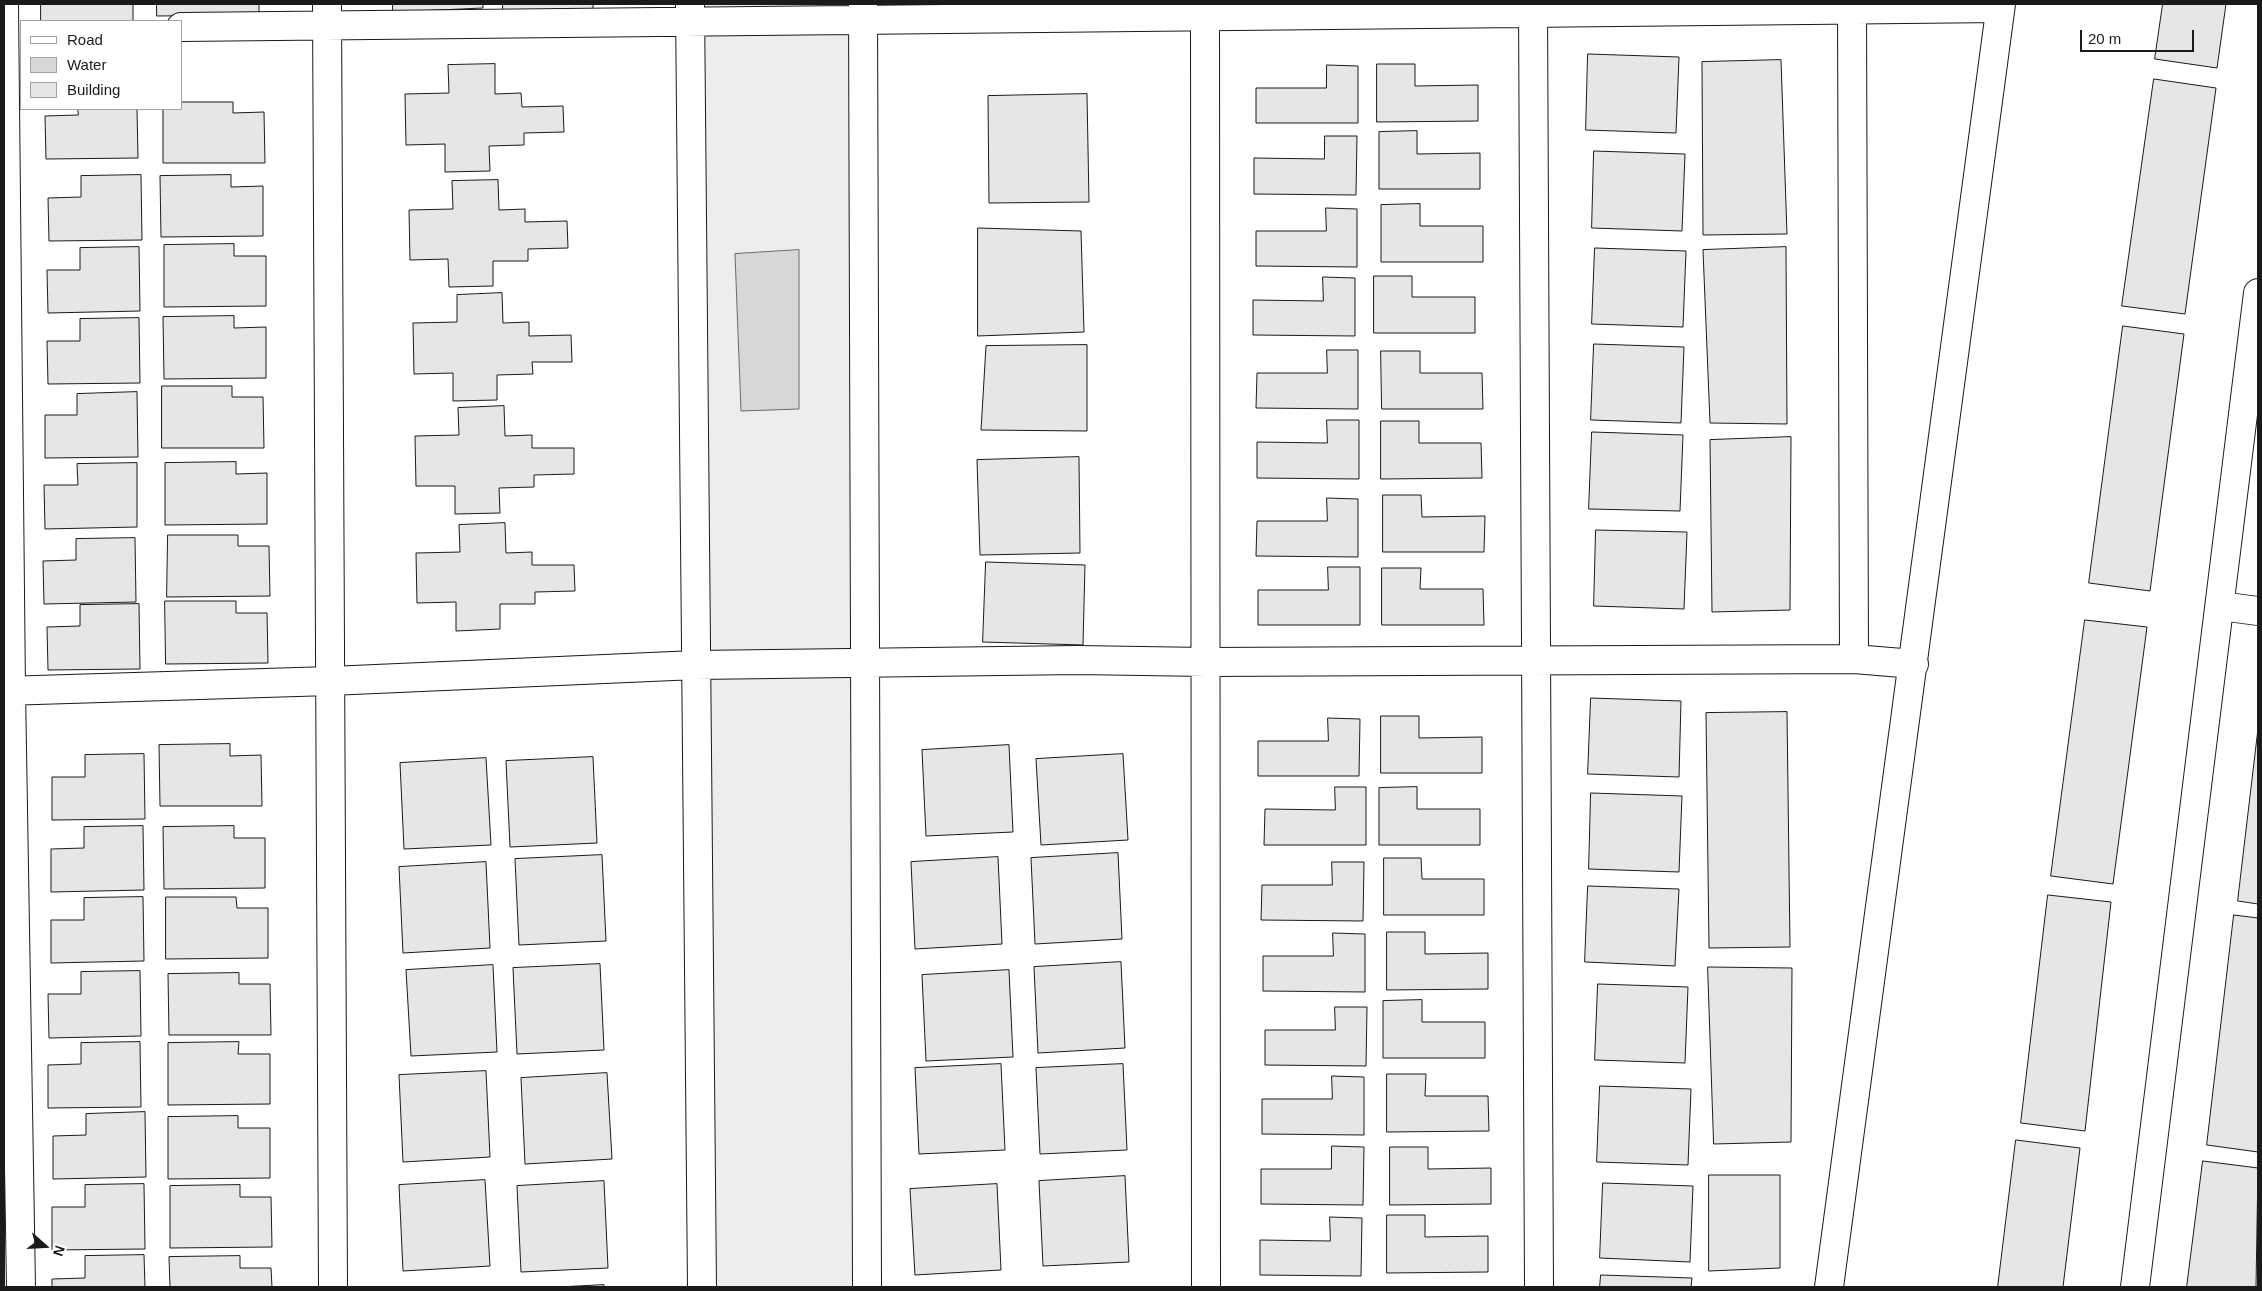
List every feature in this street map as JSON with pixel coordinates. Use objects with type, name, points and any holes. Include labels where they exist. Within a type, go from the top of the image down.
[{"type":"street","points":[[1852,6],[1854,659]]},
{"type":"street","points":[[182,27],[327,14],[2001,6],[1829,1287]]},
{"type":"street","points":[[1533,8],[1539,1287]]},
{"type":"street","points":[[1205,10],[1206,1287]]},
{"type":"street","points":[[863,12],[867,1287]]},
{"type":"street","points":[[691,13],[702,1287]]},
{"type":"street","points":[[327,14],[334,1287]]},
{"type":"street","points":[[10,20],[6,688],[21,1287]]},
{"type":"street","points":[[2135,1287],[2258,294]]},
{"type":"street","points":[[2220,606],[2258,611]]},
{"type":"street","points":[[6,688],[330,681],[696,665],[1078,660],[1206,662],[1854,659],[1914,664]]},
{"type":"shaded area","points":[[690,4],[863,4],[867,1287],[702,1287]]},
{"type":"water","points":[[799,250],[799,409],[741,411],[735,254]]},
{"type":"building","points":[[41,4],[133,4],[133,20],[41,20]]},
{"type":"building","points":[[157,4],[259,4],[259,15],[157,16]]},
{"type":"building","points":[[393,4],[483,4],[483,8],[393,12]]},
{"type":"building","points":[[503,4],[593,4],[593,10],[503,14]]},
{"type":"building","points":[[915,4],[1005,4],[1005,8],[915,13]]},
{"type":"building","points":[[2163,4],[2226,4],[2217,68],[2155,59]]},
{"type":"building","points":[[1588,54],[1679,57],[1676,133],[1586,130]]},
{"type":"building","points":[[1781,60],[1787,234],[1703,235],[1702,62]]},
{"type":"building","points":[[495,64],[495,94],[521,93],[522,107],[563,106],[564,132],[524,133],[524,145],[489,146],[490,171],[445,172],[445,144],[406,145],[405,94],[449,93],[448,65]]},
{"type":"building","points":[[1377,64],[1415,64],[1415,86],[1478,85],[1478,121],[1377,122]]},
{"type":"building","points":[[1327,65],[1358,66],[1358,123],[1256,123],[1256,88],[1326,88]]},
{"type":"building","points":[[2154,79],[2216,88],[2185,314],[2122,306]]},
{"type":"building","points":[[1087,94],[1089,202],[989,203],[988,96]]},
{"type":"building","points":[[182,102],[233,102],[233,113],[264,112],[265,163],[163,163],[163,110],[182,110]]},
{"type":"building","points":[[78,110],[137,110],[138,158],[46,159],[45,116],[78,115]]},
{"type":"building","points":[[1417,131],[1417,154],[1480,153],[1480,189],[1379,189],[1379,132]]},
{"type":"building","points":[[1325,136],[1357,136],[1356,195],[1254,194],[1254,158],[1324,159]]},
{"type":"building","points":[[1594,151],[1685,154],[1682,231],[1592,228]]},
{"type":"building","points":[[141,175],[142,240],[49,241],[48,198],[81,197],[81,176]]},
{"type":"building","points":[[231,175],[231,187],[263,186],[263,236],[161,237],[160,176]]},
{"type":"building","points":[[498,180],[499,210],[525,209],[525,222],[567,221],[568,248],[528,249],[528,261],[493,261],[493,286],[449,287],[448,259],[410,260],[409,210],[453,209],[452,181]]},
{"type":"building","points":[[1420,204],[1420,226],[1483,226],[1483,262],[1381,262],[1381,205]]},
{"type":"building","points":[[1326,208],[1357,209],[1357,267],[1256,266],[1256,231],[1326,231]]},
{"type":"building","points":[[978,228],[1081,231],[1084,332],[978,336]]},
{"type":"building","points":[[234,244],[234,256],[266,256],[266,306],[164,307],[164,245]]},
{"type":"building","points":[[139,247],[140,311],[48,313],[47,270],[80,270],[80,248]]},
{"type":"building","points":[[1786,247],[1787,424],[1710,423],[1703,250]]},
{"type":"building","points":[[1595,248],[1686,251],[1683,327],[1592,324]]},
{"type":"building","points":[[1374,276],[1412,276],[1412,297],[1475,297],[1475,333],[1374,333]]},
{"type":"building","points":[[1323,277],[1355,278],[1355,336],[1253,335],[1253,300],[1323,301]]},
{"type":"building","points":[[502,293],[503,323],[529,322],[529,336],[571,335],[572,362],[532,362],[533,374],[497,375],[497,400],[453,401],[453,373],[414,374],[413,323],[457,322],[457,295]]},
{"type":"building","points":[[234,316],[234,328],[266,327],[266,378],[164,379],[163,317]]},
{"type":"building","points":[[139,318],[140,383],[48,384],[47,341],[80,341],[80,319]]},
{"type":"building","points":[[2123,326],[2184,334],[2150,591],[2089,583]]},
{"type":"building","points":[[1594,344],[1684,347],[1681,423],[1591,420]]},
{"type":"building","points":[[1087,345],[1087,431],[981,430],[986,346]]},
{"type":"building","points":[[1327,350],[1358,350],[1358,409],[1256,408],[1257,373],[1327,373]]},
{"type":"building","points":[[1381,351],[1420,351],[1420,373],[1482,373],[1483,409],[1382,409]]},
{"type":"building","points":[[162,386],[232,386],[232,397],[263,397],[264,448],[162,448]]},
{"type":"building","points":[[137,392],[138,457],[45,458],[45,415],[77,415],[77,394]]},
{"type":"building","points":[[504,406],[505,436],[532,435],[532,448],[574,448],[574,474],[534,475],[534,487],[499,488],[500,513],[455,514],[455,486],[416,486],[415,436],[459,435],[458,408]]},
{"type":"building","points":[[1327,420],[1359,420],[1359,479],[1257,478],[1257,442],[1327,443]]},
{"type":"building","points":[[1381,421],[1419,421],[1419,443],[1481,443],[1482,478],[1381,479]]},
{"type":"building","points":[[1592,432],[1683,435],[1680,511],[1589,509]]},
{"type":"building","points":[[1791,437],[1790,610],[1712,612],[1710,440]]},
{"type":"building","points":[[1079,457],[1080,553],[980,555],[977,460]]},
{"type":"building","points":[[236,462],[236,474],[267,473],[267,524],[165,525],[165,463]]},
{"type":"building","points":[[137,463],[137,527],[45,529],[44,485],[78,485],[77,464]]},
{"type":"building","points":[[1383,495],[1421,495],[1422,517],[1485,516],[1484,552],[1383,552]]},
{"type":"building","points":[[1327,498],[1358,499],[1358,557],[1256,556],[1257,521],[1327,521]]},
{"type":"building","points":[[505,523],[506,553],[532,552],[532,565],[574,565],[575,591],[535,592],[535,604],[500,604],[500,629],[456,631],[456,602],[417,603],[416,553],[460,552],[459,525]]},
{"type":"building","points":[[1596,530],[1687,532],[1684,609],[1594,606]]},
{"type":"building","points":[[168,535],[238,535],[238,546],[269,546],[270,596],[167,597]]},
{"type":"building","points":[[135,538],[136,602],[44,604],[43,561],[76,560],[76,539]]},
{"type":"building","points":[[986,562],[1085,565],[1083,645],[983,642]]},
{"type":"building","points":[[1328,567],[1360,567],[1360,625],[1258,625],[1258,590],[1328,590]]},
{"type":"building","points":[[1382,568],[1421,568],[1420,589],[1483,589],[1484,625],[1382,625]]},
{"type":"building","points":[[165,601],[236,601],[236,613],[267,613],[268,663],[166,664]]},
{"type":"building","points":[[139,604],[140,669],[48,670],[47,627],[80,626],[80,605]]},
{"type":"building","points":[[2085,620],[2147,627],[2113,884],[2051,876]]},
{"type":"building","points":[[1591,698],[1681,701],[1679,777],[1588,774]]},
{"type":"building","points":[[1787,712],[1790,947],[1709,948],[1706,713]]},
{"type":"building","points":[[1381,716],[1419,716],[1419,738],[1482,737],[1482,773],[1381,773]]},
{"type":"building","points":[[1328,718],[1360,719],[1359,776],[1258,776],[1258,741],[1328,741]]},
{"type":"building","points":[[2258,729],[2258,904],[2238,901]]},
{"type":"building","points":[[230,744],[230,756],[261,755],[262,806],[160,806],[159,745]]},
{"type":"building","points":[[1009,745],[1013,832],[926,836],[922,750]]},
{"type":"building","points":[[144,754],[145,819],[52,820],[52,777],[85,777],[85,755]]},
{"type":"building","points":[[1123,754],[1128,840],[1041,845],[1036,759]]},
{"type":"building","points":[[593,757],[597,843],[510,847],[506,761]]},
{"type":"building","points":[[486,758],[491,845],[404,849],[400,763]]},
{"type":"building","points":[[1335,787],[1366,787],[1366,845],[1264,845],[1265,809],[1335,810]]},
{"type":"building","points":[[1417,787],[1417,809],[1480,809],[1480,845],[1379,845],[1379,788]]},
{"type":"building","points":[[1591,793],[1682,796],[1679,872],[1589,869]]},
{"type":"building","points":[[143,826],[144,890],[51,892],[51,849],[84,848],[84,827]]},
{"type":"building","points":[[234,826],[234,838],[265,838],[265,888],[164,889],[163,827]]},
{"type":"building","points":[[1118,853],[1122,939],[1035,944],[1031,858]]},
{"type":"building","points":[[602,855],[606,941],[519,945],[515,859]]},
{"type":"building","points":[[998,857],[1002,944],[915,949],[911,862]]},
{"type":"building","points":[[1384,858],[1421,858],[1422,879],[1484,879],[1484,915],[1384,915]]},
{"type":"building","points":[[486,862],[490,948],[403,953],[399,867]]},
{"type":"building","points":[[1332,862],[1364,862],[1363,921],[1261,920],[1262,885],[1332,885]]},
{"type":"building","points":[[1588,886],[1679,889],[1675,966],[1585,962]]},
{"type":"building","points":[[2048,895],[2111,902],[2085,1131],[2021,1123]]},
{"type":"building","points":[[143,897],[144,961],[51,963],[51,920],[84,920],[84,898]]},
{"type":"building","points":[[166,897],[236,897],[237,908],[268,908],[268,958],[166,959]]},
{"type":"building","points":[[2234,915],[2258,918],[2258,1152],[2207,1145]]},
{"type":"building","points":[[1387,932],[1425,932],[1425,954],[1488,953],[1488,989],[1387,990]]},
{"type":"building","points":[[1333,933],[1365,934],[1365,992],[1263,991],[1263,956],[1333,956]]},
{"type":"building","points":[[1121,962],[1125,1048],[1038,1053],[1034,967]]},
{"type":"building","points":[[600,964],[604,1050],[517,1054],[513,968]]},
{"type":"building","points":[[493,965],[497,1052],[411,1056],[406,970]]},
{"type":"building","points":[[1708,967],[1792,968],[1791,1142],[1714,1144]]},
{"type":"building","points":[[1009,970],[1013,1057],[926,1061],[922,975]]},
{"type":"building","points":[[140,971],[141,1036],[49,1038],[48,994],[81,994],[81,972]]},
{"type":"building","points":[[239,973],[239,984],[270,984],[271,1035],[169,1035],[168,974]]},
{"type":"building","points":[[1598,984],[1688,987],[1685,1063],[1595,1060]]},
{"type":"building","points":[[1422,1000],[1422,1022],[1485,1022],[1485,1058],[1383,1058],[1383,1001]]},
{"type":"building","points":[[1335,1007],[1367,1007],[1366,1066],[1265,1065],[1265,1030],[1335,1030]]},
{"type":"building","points":[[140,1042],[141,1107],[48,1108],[48,1065],[81,1064],[81,1043]]},
{"type":"building","points":[[239,1042],[238,1054],[270,1054],[270,1104],[168,1105],[168,1043]]},
{"type":"building","points":[[1001,1064],[1005,1150],[919,1154],[915,1068]]},
{"type":"building","points":[[1123,1064],[1127,1150],[1040,1154],[1036,1068]]},
{"type":"building","points":[[486,1071],[490,1157],[403,1162],[399,1075]]},
{"type":"building","points":[[607,1073],[612,1159],[525,1164],[521,1078]]},
{"type":"building","points":[[1387,1074],[1426,1074],[1425,1096],[1488,1096],[1489,1131],[1387,1132]]},
{"type":"building","points":[[1332,1076],[1364,1077],[1364,1135],[1262,1134],[1262,1099],[1332,1099]]},
{"type":"building","points":[[1600,1086],[1691,1089],[1688,1165],[1597,1162]]},
{"type":"building","points":[[145,1112],[146,1177],[53,1179],[53,1136],[86,1135],[86,1114]]},
{"type":"building","points":[[238,1116],[238,1128],[270,1128],[270,1178],[168,1179],[168,1117]]},
{"type":"building","points":[[2016,1140],[2080,1148],[2063,1287],[1998,1287]]},
{"type":"building","points":[[1332,1146],[1364,1147],[1363,1205],[1261,1204],[1261,1169],[1331,1169]]},
{"type":"building","points":[[1390,1147],[1428,1147],[1428,1169],[1491,1168],[1491,1204],[1390,1205]]},
{"type":"building","points":[[2203,1161],[2258,1168],[2256,1287],[2187,1287]]},
{"type":"building","points":[[1709,1175],[1780,1175],[1780,1268],[1709,1271]]},
{"type":"building","points":[[1125,1176],[1129,1262],[1043,1266],[1039,1181]]},
{"type":"building","points":[[485,1180],[490,1266],[403,1271],[399,1185]]},
{"type":"building","points":[[604,1181],[608,1268],[521,1272],[517,1186]]},
{"type":"building","points":[[1603,1183],[1693,1186],[1690,1262],[1600,1258]]},
{"type":"building","points":[[144,1184],[145,1249],[52,1250],[52,1207],[85,1207],[85,1185]]},
{"type":"building","points":[[997,1184],[1001,1270],[915,1275],[910,1189]]},
{"type":"building","points":[[240,1185],[240,1197],[271,1197],[272,1247],[170,1248],[170,1186]]},
{"type":"building","points":[[1387,1215],[1425,1215],[1425,1237],[1488,1236],[1488,1272],[1387,1273]]},
{"type":"building","points":[[1330,1217],[1362,1218],[1361,1276],[1260,1275],[1260,1240],[1330,1241]]},
{"type":"building","points":[[144,1255],[145,1287],[52,1287],[52,1279],[85,1278],[85,1256]]},
{"type":"building","points":[[240,1256],[240,1268],[271,1268],[272,1287],[170,1287],[169,1257]]},
{"type":"building","points":[[1601,1275],[1692,1278],[1691,1287],[1600,1287]]},
{"type":"building","points":[[604,1285],[604,1287],[559,1287]]}]
